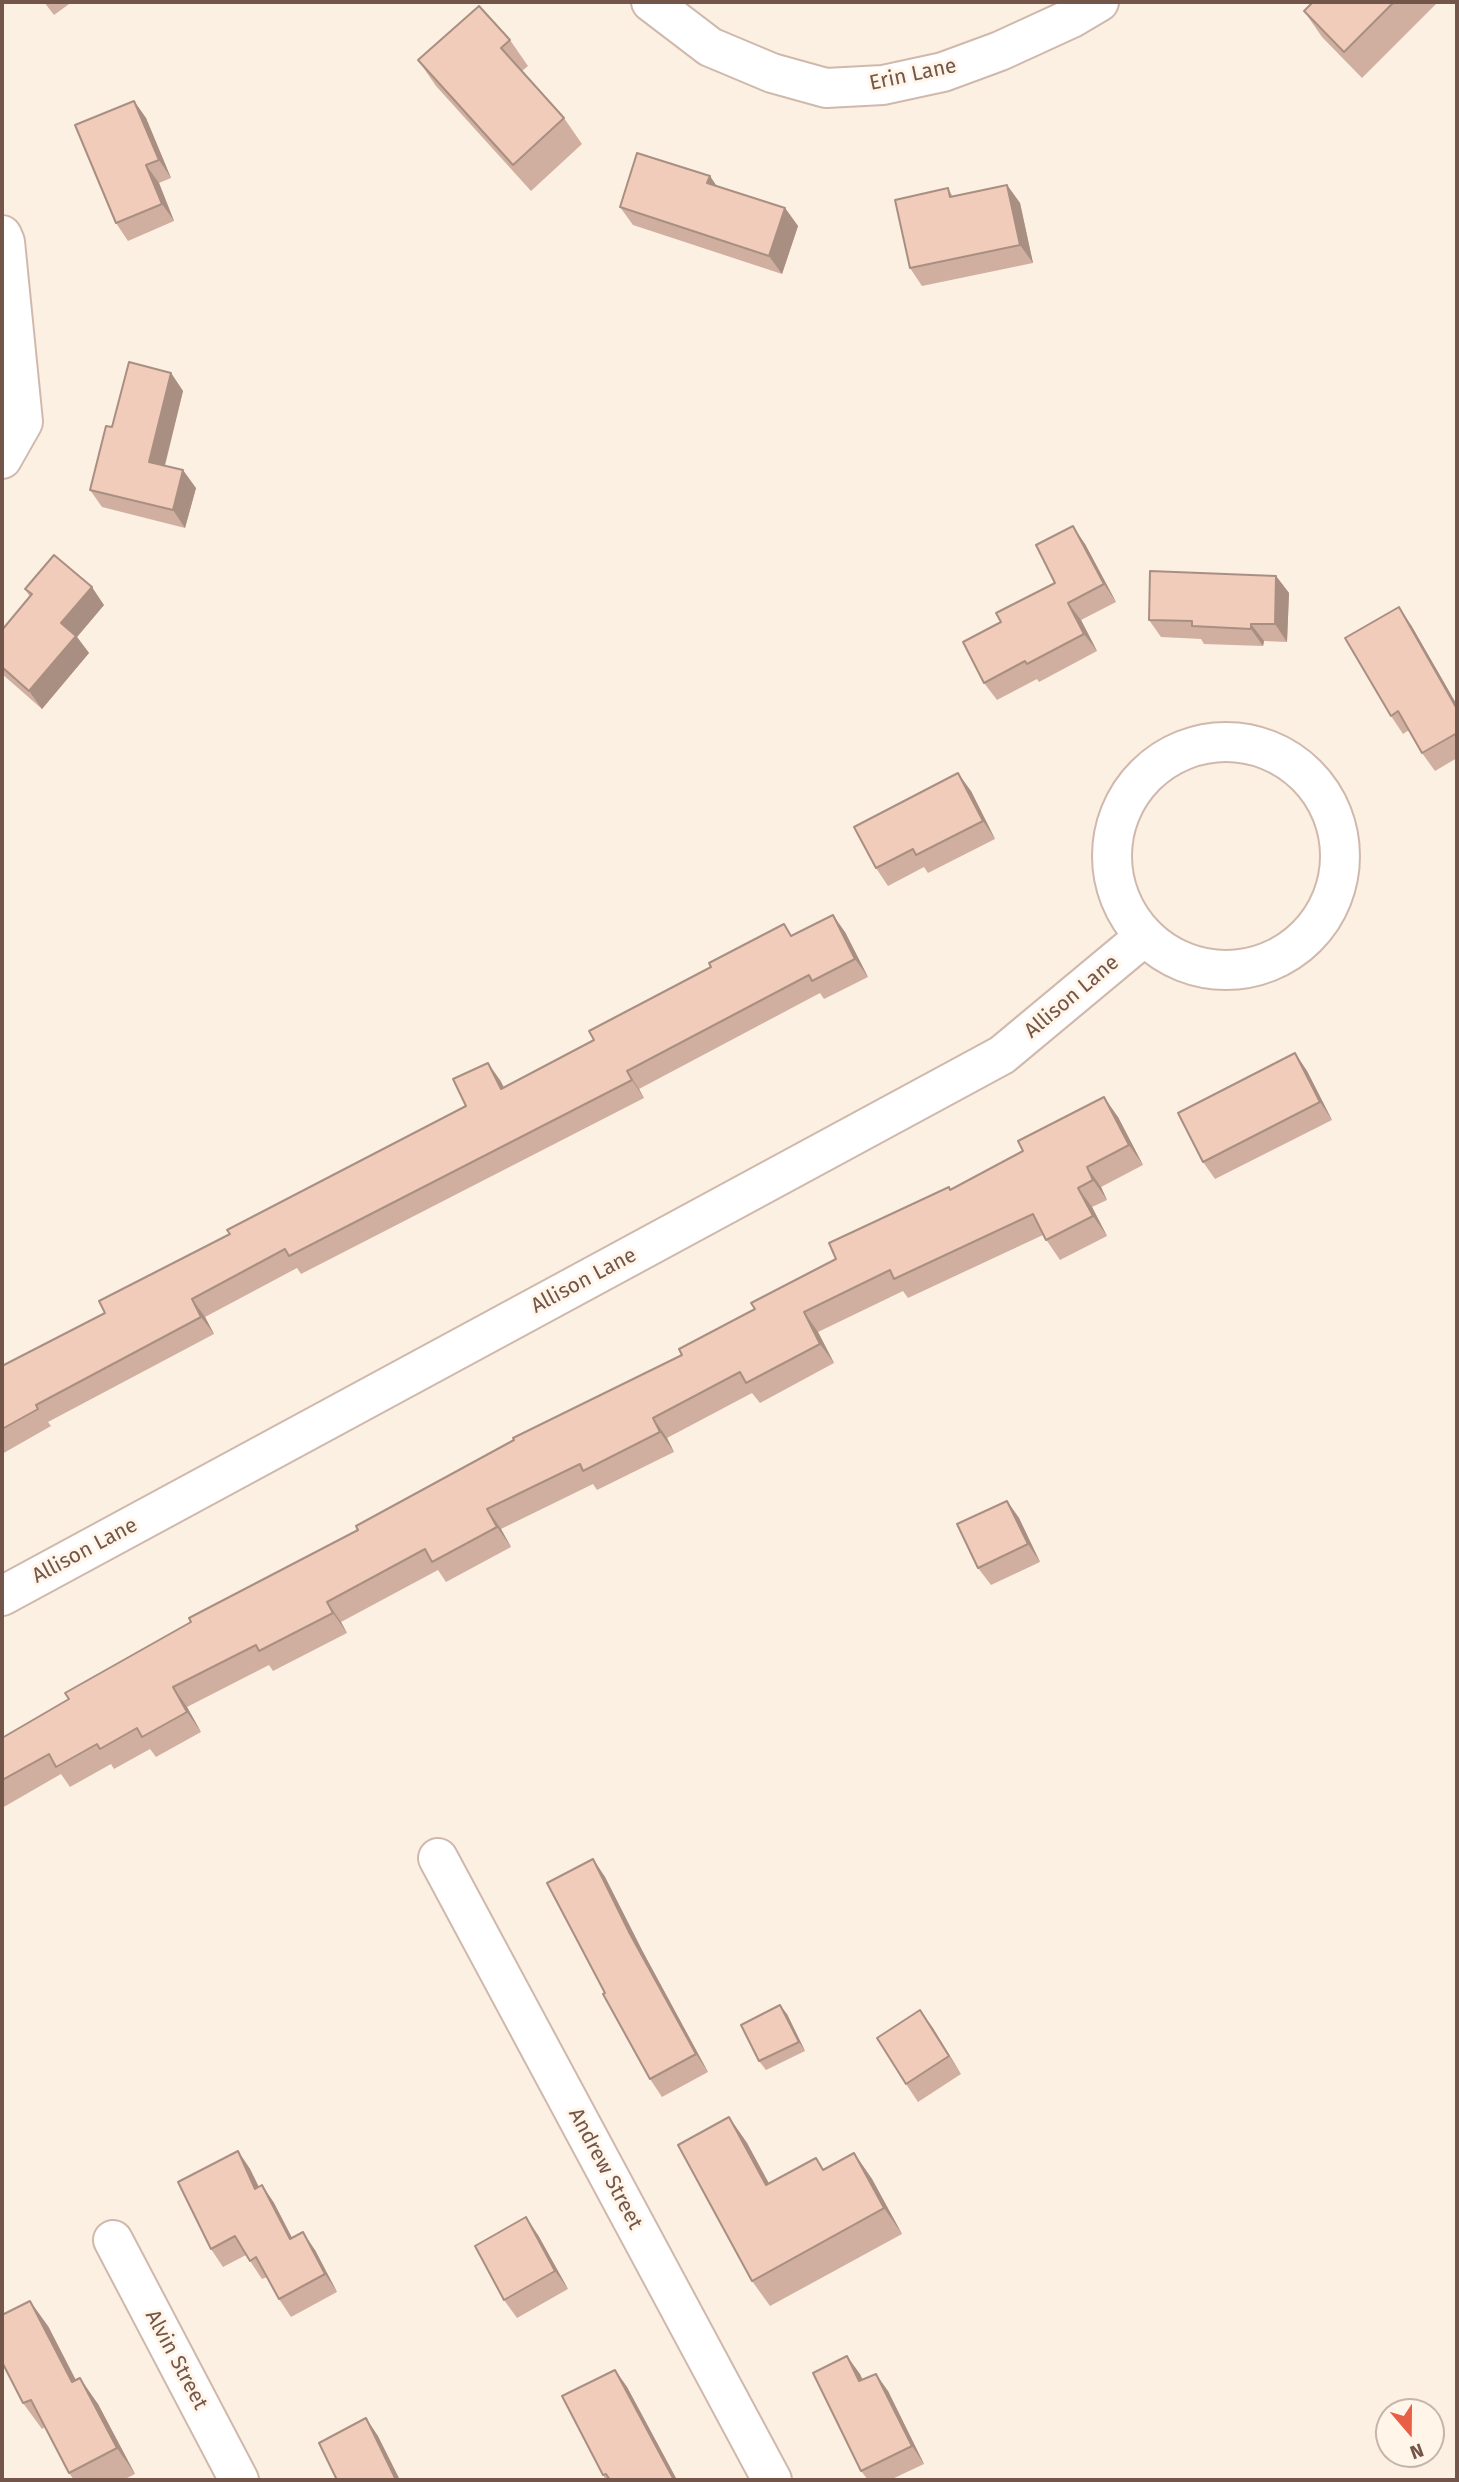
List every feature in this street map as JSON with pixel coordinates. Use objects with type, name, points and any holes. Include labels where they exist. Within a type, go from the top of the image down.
[{"type":"street","name":"Erin Lane","points":[[651,2],[710,47],[772,72],[826,88],[883,85],[943,72],[1000,51],[1072,18],[1099,2]]},
{"type":"street","points":[[2,235],[5,242],[23,422],[2,459]]},
{"type":"street","points":[[1205,743],[1242,743],[1277,754],[1307,775],[1330,806],[1340,844],[1338,883],[1322,918],[1295,947],[1261,965],[1222,971],[1183,962],[1145,936],[1127,915],[1114,880],[1111,844],[1121,808],[1142,778],[1171,755],[1205,743]]},
{"type":"street","name":"Allison Lane","points":[[2,1596],[1002,1055],[1145,936]]},
{"type":"street","name":"Andrew Street","points":[[438,1858],[772,2480]]},
{"type":"street","name":"Alvin Street","points":[[113,2240],[239,2480]]},
{"type":"building","points":[[1313,2],[1394,2],[1344,52],[1304,11]]},
{"type":"building","points":[[479,6],[510,40],[501,48],[564,118],[513,165],[418,60]]},
{"type":"building","points":[[134,101],[159,160],[146,165],[162,204],[116,223],[75,125]]},
{"type":"building","points":[[637,153],[710,176],[707,183],[785,208],[769,256],[620,207]]},
{"type":"building","points":[[1007,185],[1020,245],[910,268],[895,200],[948,188],[950,197]]},
{"type":"building","points":[[129,362],[171,373],[149,462],[183,470],[173,510],[90,490],[106,426],[112,427]]},
{"type":"building","points":[[1073,526],[1104,584],[1068,603],[1084,634],[984,683],[963,642],[1001,622],[996,613],[1055,583],[1036,545]]},
{"type":"building","points":[[54,555],[92,587],[61,623],[76,636],[29,691],[2,667],[2,630],[32,594],[25,589]]},
{"type":"building","points":[[1150,571],[1276,576],[1275,624],[1251,624],[1251,629],[1192,626],[1192,621],[1149,620]]},
{"type":"building","points":[[1399,607],[1457,709],[1457,733],[1422,753],[1398,711],[1391,716],[1345,638]]},
{"type":"building","points":[[958,773],[983,821],[916,855],[913,849],[876,868],[854,827]]},
{"type":"building","points":[[833,915],[855,959],[812,981],[809,975],[627,1071],[632,1080],[289,1256],[285,1249],[192,1299],[201,1317],[36,1405],[38,1409],[2,1429],[2,1366],[105,1313],[99,1301],[230,1234],[227,1230],[466,1106],[453,1079],[488,1063],[501,1089],[594,1040],[589,1031],[711,967],[709,963],[784,924],[791,936]]},
{"type":"building","points":[[1295,1053],[1320,1102],[1203,1162],[1178,1113]]},
{"type":"building","points":[[1104,1097],[1129,1145],[1087,1167],[1093,1180],[1078,1188],[1093,1216],[1046,1240],[1033,1214],[894,1279],[890,1270],[804,1312],[820,1344],[746,1383],[740,1372],[653,1418],[660,1432],[583,1471],[580,1464],[487,1509],[497,1527],[432,1562],[425,1549],[327,1602],[333,1613],[259,1651],[256,1645],[173,1687],[187,1712],[142,1737],[137,1728],[100,1749],[97,1744],[56,1767],[49,1754],[2,1780],[2,1738],[69,1699],[65,1693],[191,1622],[189,1618],[358,1530],[356,1526],[514,1440],[513,1438],[682,1355],[679,1349],[755,1309],[751,1303],[836,1259],[829,1243],[949,1187],[950,1190],[1023,1151],[1018,1141]]},
{"type":"building","points":[[1007,1501],[1028,1544],[978,1568],[957,1524]]},
{"type":"building","points":[[593,1859],[630,1934],[696,2054],[650,2079],[547,1883]]},
{"type":"building","points":[[780,2005],[799,2042],[759,2061],[741,2025]]},
{"type":"building","points":[[920,2010],[949,2056],[906,2084],[877,2038]]},
{"type":"building","points":[[729,2117],[766,2185],[816,2158],[823,2170],[854,2153],[884,2208],[752,2281],[678,2145]]},
{"type":"building","points":[[238,2151],[255,2189],[262,2185],[290,2239],[303,2232],[325,2274],[279,2299],[256,2257],[250,2261],[235,2236],[211,2249],[178,2182]]},
{"type":"building","points":[[526,2217],[555,2271],[504,2300],[475,2246]]},
{"type":"building","points":[[30,2301],[72,2382],[80,2378],[117,2448],[69,2473],[31,2400],[23,2403],[2,2362],[2,2315]]},
{"type":"building","points":[[847,2356],[859,2381],[876,2374],[912,2446],[861,2471],[813,2373]]},
{"type":"building","points":[[615,2370],[674,2480],[610,2480],[606,2474],[603,2475],[562,2396]]},
{"type":"building","points":[[366,2418],[396,2480],[337,2480],[319,2443]]}]
